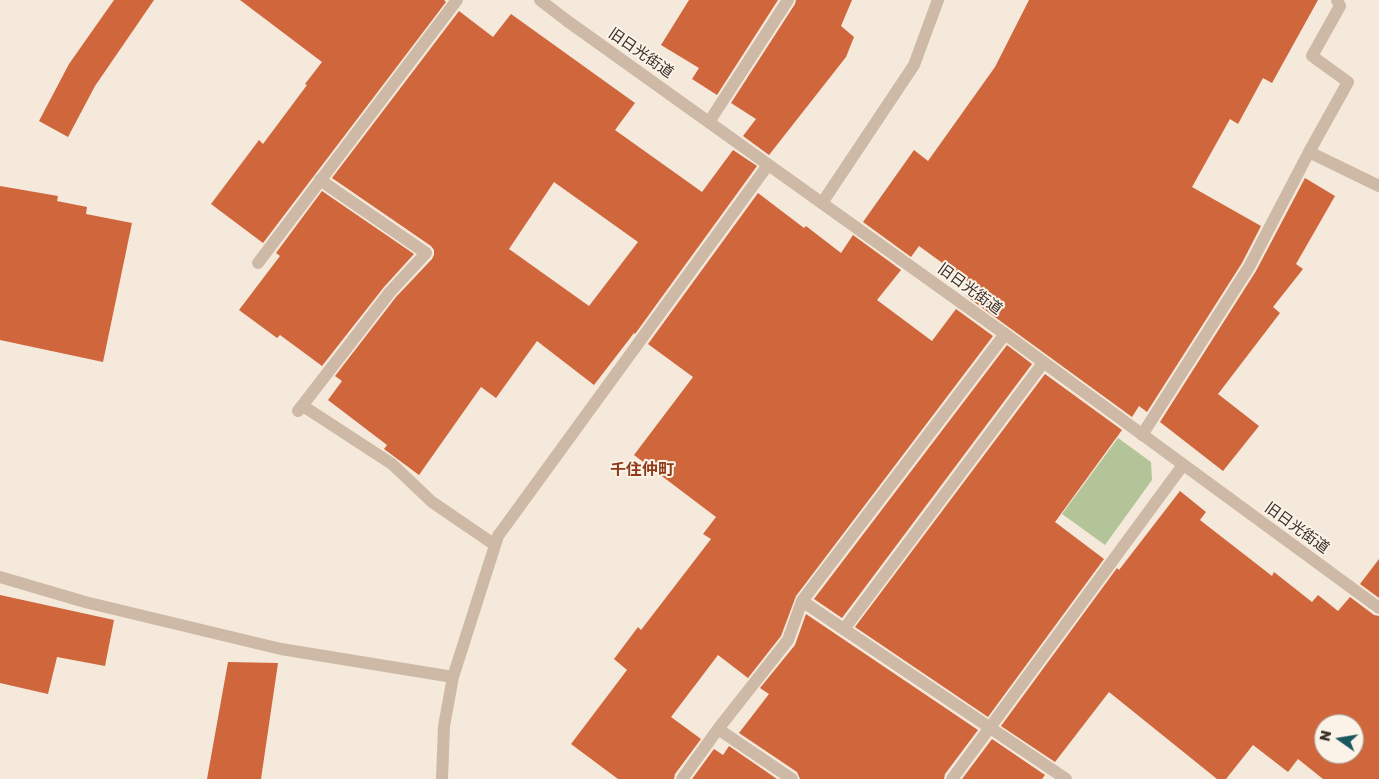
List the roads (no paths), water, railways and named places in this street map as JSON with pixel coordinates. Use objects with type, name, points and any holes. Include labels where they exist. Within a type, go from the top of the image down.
[{"type":"street","points":[[258,263],[457,0]]},
{"type":"street","name":"旧日光街道","points":[[540,0],[1005,334],[1379,608]]},
{"type":"street","points":[[709,122],[788,0]]},
{"type":"street","points":[[822,203],[914,65],[938,0]]},
{"type":"street","points":[[1142,435],[1249,267],[1348,82],[1312,56],[1340,6],[1337,0]]},
{"type":"street","points":[[1310,152],[1379,186]]},
{"type":"street","points":[[442,779],[444,726],[453,678],[498,536],[768,164]]},
{"type":"street","points":[[320,180],[426,253],[390,292],[301,409],[392,464],[432,502],[495,545]]},
{"type":"street","points":[[682,779],[718,729],[788,640],[802,601],[1005,334]]},
{"type":"street","points":[[844,629],[1043,363]]},
{"type":"street","points":[[952,779],[1183,465]]},
{"type":"street","points":[[0,577],[85,602],[281,649],[453,678]]},
{"type":"street","points":[[802,601],[1066,779]]},
{"type":"street","points":[[718,729],[792,779]]},
{"type":"district","name":"千住仲町","points":[[642,470]]}]
